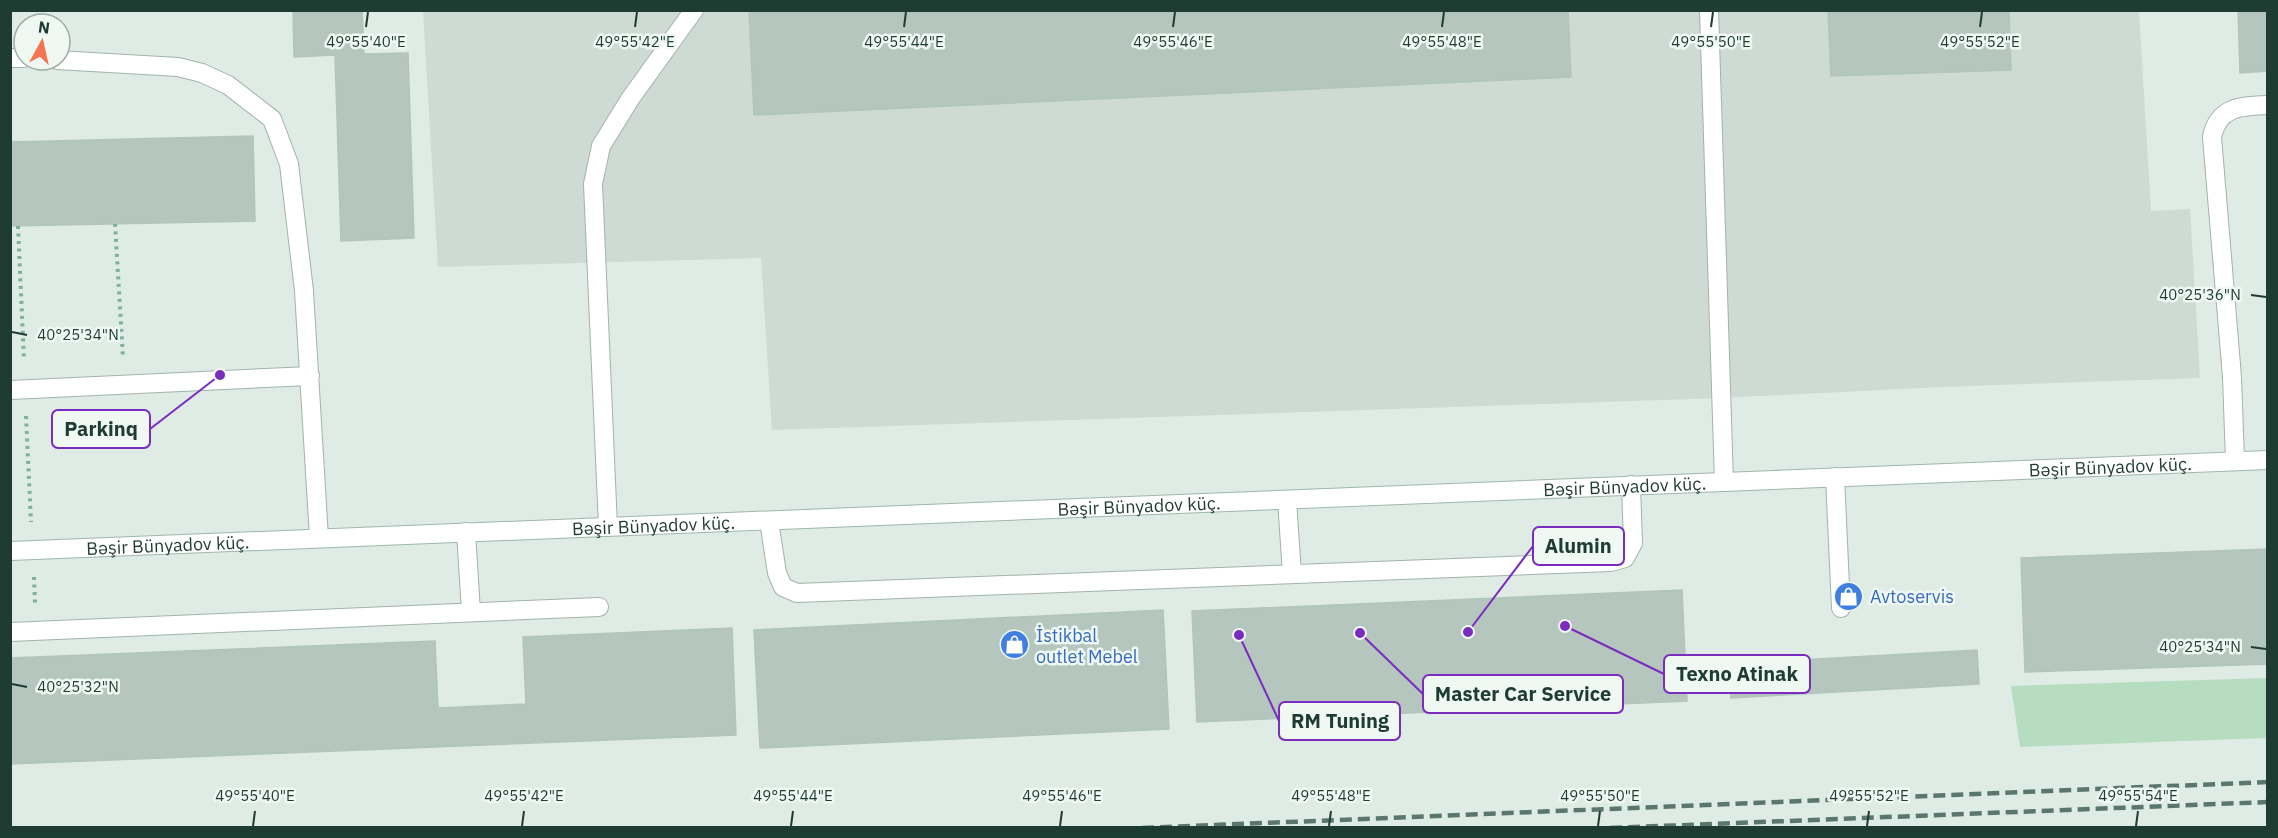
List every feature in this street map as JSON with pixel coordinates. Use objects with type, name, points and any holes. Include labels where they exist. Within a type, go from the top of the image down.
[{"type":"street","points":[[608,527],[593,184],[601,146],[630,99],[694,10]]},
{"type":"street","points":[[1709,10],[1724,482]]},
{"type":"street","points":[[72,61],[178,67],[202,73],[228,85],[272,119],[289,164],[304,291],[319,538]]},
{"type":"street","points":[[2235,461],[2232,376],[2212,137],[2215,123],[2227,111],[2268,105]]},
{"type":"street","points":[[18,389],[310,376]]},
{"type":"street","name":"Bəşir Bünyadov küç.","points":[[10,551],[2268,460]]},
{"type":"street","points":[[1834,477],[1841,608]]},
{"type":"street","points":[[769,521],[777,573],[783,587],[796,593],[1611,562],[1625,558],[1633,543],[1631,485]]},
{"type":"street","points":[[1287,500],[1292,574]]},
{"type":"street","points":[[466,532],[471,612]]},
{"type":"street","points":[[10,632],[599,607]]},
{"type":"path","points":[[115,224],[125,384]]},
{"type":"path","points":[[18,226],[18,389],[33,550],[37,631]]},
{"type":"shaded area","points":[[423,11],[2139,11],[2151,211],[2190,209],[2200,378],[1941,387],[1721,398],[772,430],[761,258],[438,267]]},
{"type":"green space","points":[[2267,678],[2267,738],[2020,747],[2011,686]]},
{"type":"building","points":[[293,10],[362,10],[364,54],[408,53],[414,238],[341,241],[335,55],[294,57]]},
{"type":"building","points":[[749,10],[1568,10],[1571,77],[754,115]]},
{"type":"building","points":[[1828,10],[2009,10],[2011,70],[1831,76]]},
{"type":"building","points":[[2238,10],[2268,10],[2268,71],[2240,73]]},
{"type":"building","points":[[253,136],[255,221],[10,226],[10,142]]},
{"type":"building","points":[[2268,549],[2268,664],[2025,672],[2021,558]]},
{"type":"building","points":[[1682,590],[1687,701],[1197,722],[1192,611]]},
{"type":"building","points":[[1163,610],[1169,729],[760,748],[754,630]]},
{"type":"building","points":[[732,628],[736,735],[10,764],[10,658],[435,641],[438,708],[526,704],[523,637]]},
{"type":"building","points":[[1977,650],[1979,684],[1731,698],[1729,664]]},
{"type":"railway","points":[[1142,828],[2268,782]]},
{"type":"railway","points":[[1610,828],[2268,802]]},
{"type":"place","name":"Parkinq","points":[[220,375]]},
{"type":"place","name":"Avtoservis","points":[[1849,596]]},
{"type":"place","name":"Texno Atinak","points":[[1565,626]]},
{"type":"place","name":"Alumin","points":[[1468,632]]},
{"type":"place","name":"Master Car Service","points":[[1360,633]]},
{"type":"place","name":"RM Tuning","points":[[1239,635]]},
{"type":"place","name":"İstikbal outlet Mebel","points":[[1015,645]]}]
